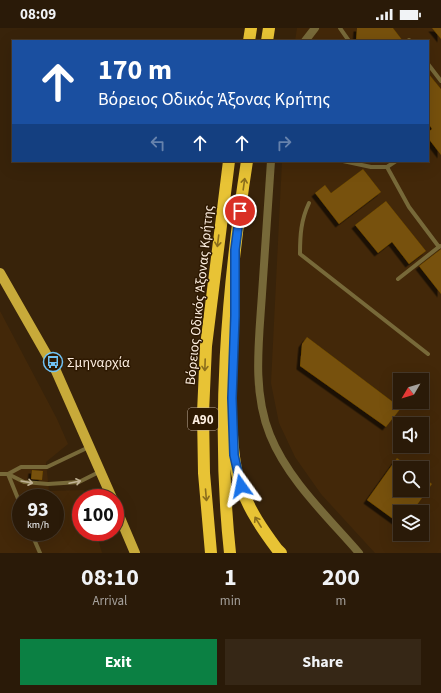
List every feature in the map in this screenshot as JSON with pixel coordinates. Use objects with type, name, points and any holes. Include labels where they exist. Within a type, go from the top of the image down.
[{"type":"highway","points":[[249,40],[251,28]]},
{"type":"highway","points":[[267,40],[269,28]]},
{"type":"highway","name":"Βόρειος Οδικός Άξονας Κρήτης","points":[[211,553],[204,473],[203,413],[206,346],[229,162]]},
{"type":"highway","name":"Α90","points":[[230,553],[225,472],[224,399],[228,316],[247,162]]},
{"type":"highway","points":[[235,250],[235,316],[232,398],[234,455],[241,486],[256,520],[281,553]]},
{"type":"main road","points":[[0,273],[56,371],[108,489]]},
{"type":"main road","points":[[124,527],[135,553]]},
{"type":"street","points":[[306,40],[315,28]]},
{"type":"street","points":[[271,162],[259,352],[259,388],[261,405],[270,435],[291,474],[359,553]]},
{"type":"lane","points":[[340,28],[348,40]]},
{"type":"lane","points":[[429,65],[441,81]]},
{"type":"lane","points":[[348,162],[371,167],[387,167],[394,162]]},
{"type":"lane","points":[[387,167],[409,207],[440,246],[398,279]]},
{"type":"lane","points":[[309,203],[303,216],[300,237],[300,254],[428,354]]},
{"type":"lane","points":[[8,474],[21,467],[47,467],[89,447]]},
{"type":"lane","points":[[0,474],[8,474],[24,482],[56,484],[79,482],[100,472]]},
{"type":"lane","points":[[8,474],[14,489]]},
{"type":"lane","points":[[35,541],[40,553]]},
{"type":"shaded area","points":[[297,28],[441,28],[441,553],[375,553],[321,494],[295,457],[279,423],[271,383],[282,162],[429,162],[429,40],[295,40]]},
{"type":"shaded area","points":[[0,311],[57,419],[68,444],[46,462],[49,489],[12,489],[12,541],[64,541],[64,491],[72,490],[72,541],[99,541],[102,553],[0,553]]},
{"type":"building","points":[[357,28],[393,28],[402,40],[356,40]]},
{"type":"building","points":[[432,28],[441,28],[441,39]]},
{"type":"building","points":[[429,74],[441,89],[441,155],[429,139],[429,131],[432,129],[429,124]]},
{"type":"building","points":[[363,169],[381,192],[339,224],[315,193],[325,185],[331,193]]},
{"type":"building","points":[[386,201],[426,251],[409,264],[392,242],[378,253],[355,225]]},
{"type":"building","points":[[441,249],[441,294],[419,266]]},
{"type":"building","points":[[307,337],[393,402],[393,409],[400,409],[386,427],[300,366],[302,344]]},
{"type":"building","points":[[393,464],[393,497],[423,497],[417,505],[393,505],[393,519],[367,500]]},
{"type":"building","points":[[32,470],[43,471],[42,480],[31,479]]},
{"type":"place","name":"Σμηναρχία","points":[[53,362]]},
{"type":"route","points":[[240,211],[235,250],[232,427],[234,455],[241,486]]}]
